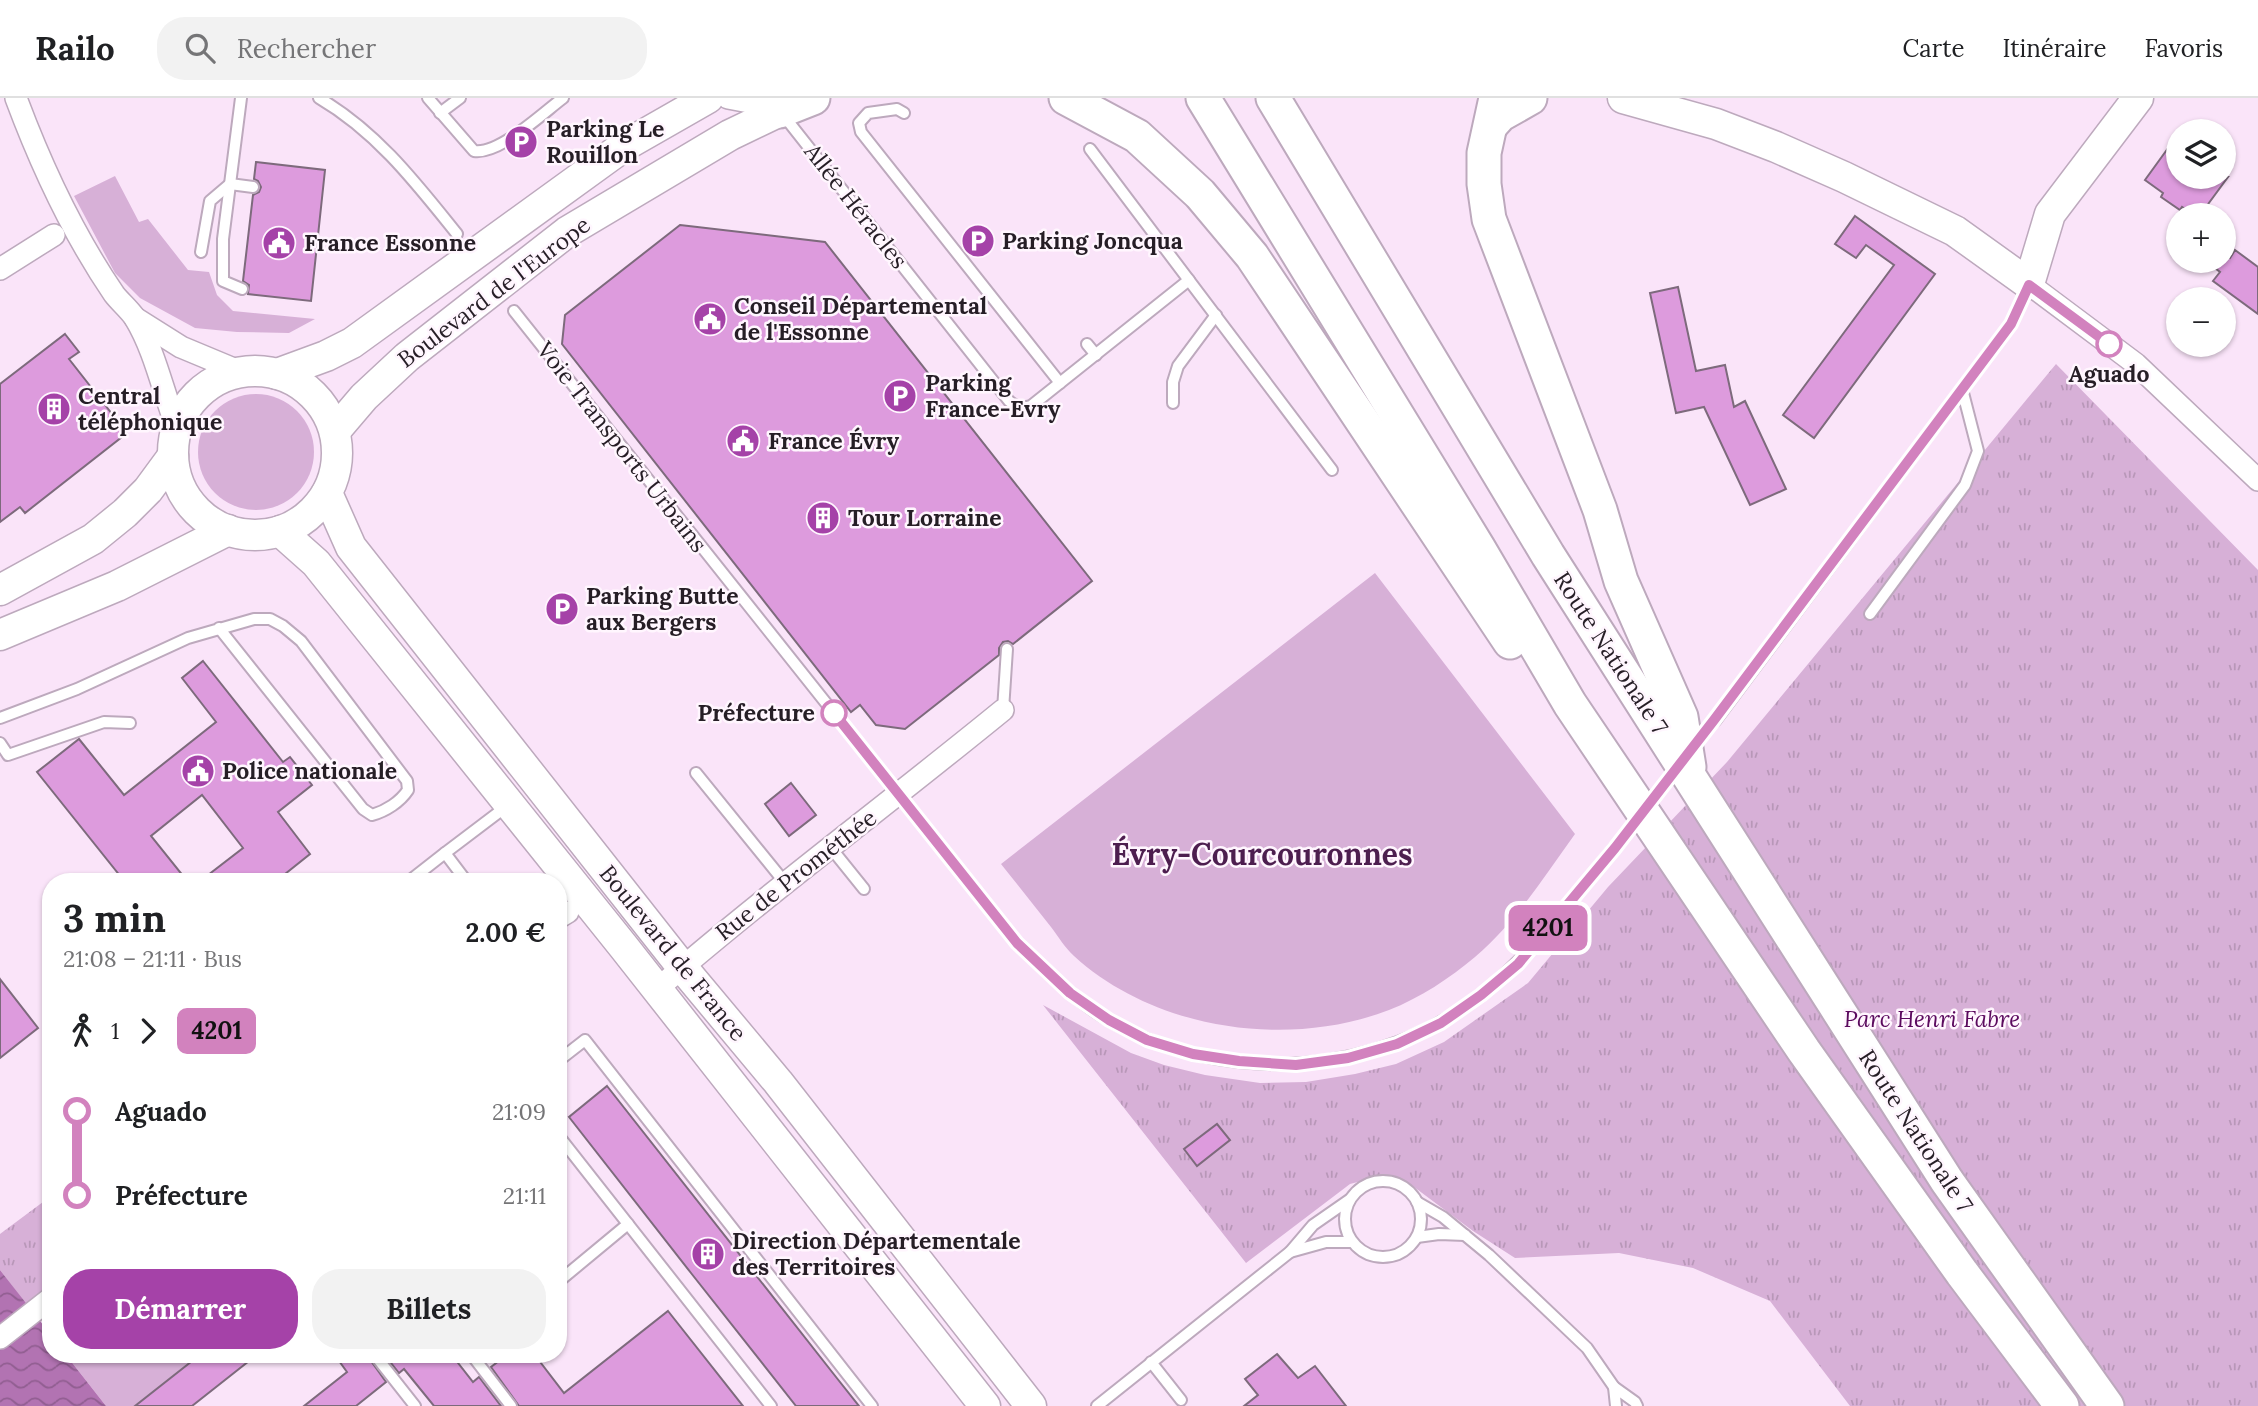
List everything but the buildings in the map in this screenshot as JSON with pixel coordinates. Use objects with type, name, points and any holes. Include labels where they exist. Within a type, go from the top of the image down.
[{"type":"main road","name":"Boulevard de l'Europe","points":[[277,374],[326,356],[352,342],[624,146],[708,98]]},
{"type":"main road","points":[[780,111],[813,98]]},
{"type":"main road","points":[[1066,98],[1137,136],[1200,194],[1252,256],[1534,678],[1570,704]]},
{"type":"main road","name":"Route Nationale 7","points":[[1203,98],[1479,549],[1570,704],[1804,1051],[1962,1273],[2063,1406]]},
{"type":"main road","name":"Route Nationale 7","points":[[1273,98],[1548,555],[1947,1181],[2107,1406]]},
{"type":"main road","points":[[1530,98],[1500,115],[1493,112],[1484,153],[1484,184],[1489,219],[1600,510],[1621,581],[1681,717],[1691,779]]},
{"type":"main road","points":[[1623,98],[1716,124],[1844,177],[1955,231],[2029,285],[2050,214],[2138,98]]},
{"type":"main road","name":"Boulevard de l'Europe","points":[[335,431],[363,397],[407,356],[567,232],[730,135],[780,111]]},
{"type":"main road","points":[[0,590],[93,539],[125,513],[148,490],[175,442],[187,408],[201,391],[220,379],[241,372],[260,370],[296,382],[313,394],[335,431],[337,463],[327,494],[307,517],[280,531],[254,535],[228,530],[215,524],[193,507],[179,483],[175,442]]},
{"type":"main road","name":"Boulevard de France","points":[[327,494],[351,547],[682,967],[786,1093],[1031,1406]]},
{"type":"main road","points":[[0,635],[117,586],[228,530]]},
{"type":"main road","name":"Boulevard de France","points":[[280,531],[316,563],[564,873]]},
{"type":"main road","name":"Boulevard de France","points":[[567,877],[985,1406]]},
{"type":"street","points":[[16,98],[79,236],[115,294],[135,318],[156,365],[175,442]]},
{"type":"street","points":[[728,98],[765,105],[780,111]]},
{"type":"street","points":[[0,269],[54,235]]},
{"type":"street","points":[[2029,285],[2136,364],[2258,480]]},
{"type":"street","points":[[135,318],[181,347],[241,372]]},
{"type":"street","name":"Rue de Prométhée","points":[[656,990],[1003,710]]},
{"type":"street","points":[[0,1338],[42,1305]]},
{"type":"lane","points":[[241,98],[223,239],[223,281],[242,289]]},
{"type":"lane","points":[[320,98],[352,119],[388,151],[457,234]]},
{"type":"lane","points":[[428,98],[474,151],[480,152],[507,140],[563,98]]},
{"type":"lane","points":[[440,113],[460,98]]},
{"type":"lane","points":[[904,113],[897,109],[868,113],[859,123],[861,132],[1060,383],[1189,280]]},
{"type":"lane","name":"Allée Héracles","points":[[780,111],[1009,401],[1020,407],[1031,406],[1060,383]]},
{"type":"lane","points":[[1090,149],[1332,470]]},
{"type":"lane","points":[[201,252],[211,201],[230,184],[253,187]]},
{"type":"lane","points":[[1714,720],[2011,324],[2029,285]]},
{"type":"lane","name":"Voie Transports Urbains","points":[[514,312],[1017,943],[1070,993],[1109,1020],[1147,1040],[1193,1054],[1296,1065],[1348,1058],[1397,1044],[1441,1023],[1481,995],[1518,964],[1615,848]]},
{"type":"lane","points":[[1173,403],[1173,382],[1178,366],[1216,315]]},
{"type":"lane","points":[[1087,344],[1096,355]]},
{"type":"lane","points":[[1870,614],[1965,485],[1978,451],[1962,389]]},
{"type":"lane","points":[[0,718],[77,689],[188,638],[219,628],[254,619],[270,619],[301,641],[407,781],[408,790],[403,797],[382,812],[372,815],[363,809],[219,628]]},
{"type":"lane","points":[[1003,710],[1007,649]]},
{"type":"lane","points":[[0,743],[8,755],[104,722],[130,723]]},
{"type":"lane","points":[[696,773],[786,884]]},
{"type":"lane","points":[[419,873],[510,805]]},
{"type":"lane","points":[[831,848],[864,888]]},
{"type":"lane","points":[[445,853],[460,873]]},
{"type":"lane","points":[[567,1054],[586,1040],[872,1406]]},
{"type":"lane","points":[[567,1146],[771,1406]]},
{"type":"lane","points":[[1097,1406],[1290,1252],[1313,1225],[1349,1200],[1363,1186],[1376,1181],[1390,1181],[1407,1189],[1417,1202],[1422,1217],[1417,1237],[1408,1248],[1388,1257],[1366,1254],[1352,1242],[1344,1219],[1349,1200]]},
{"type":"lane","points":[[1417,1202],[1443,1217],[1489,1255],[1587,1349],[1614,1387],[1637,1406]]},
{"type":"lane","points":[[567,1275],[628,1224]]},
{"type":"lane","points":[[1417,1237],[1439,1234],[1465,1236]]},
{"type":"lane","points":[[1290,1252],[1326,1242],[1352,1242]]},
{"type":"lane","points":[[1151,1362],[1181,1400]]},
{"type":"lane","points":[[381,1363],[415,1406]]},
{"type":"lane","points":[[478,1363],[511,1406]]},
{"type":"lane","points":[[1614,1387],[1616,1406]]},
{"type":"green space","points":[[115,176],[139,222],[148,219],[188,270],[209,272],[217,295],[233,311],[315,319],[289,333],[195,328],[140,298],[115,273],[74,196]]},
{"type":"green space","name":"Parc Henri Fabre","points":[[2056,364],[2258,570],[2258,1406],[1850,1406],[1770,1301],[1693,1268],[1619,1253],[1515,1258],[1473,1231],[1410,1184],[1377,1177],[1350,1184],[1246,1263],[1043,1005],[1131,1053],[1164,1065],[1205,1075],[1260,1083],[1306,1082],[1355,1074],[1396,1064],[1444,1042],[1528,983],[1608,887],[1727,762]]},
{"type":"green space","points":[[256,394],[278,398],[297,411],[310,430],[314,452],[310,474],[297,493],[278,506],[256,510],[234,506],[215,493],[202,474],[198,452],[202,430],[215,411],[234,398]]},
{"type":"green space","points":[[1375,573],[1575,834],[1529,898],[1490,943],[1445,980],[1389,1010],[1350,1022],[1266,1030],[1183,1016],[1143,1001],[1107,981],[1071,953],[1001,864]]},
{"type":"green space","points":[[42,1203],[42,1292],[26,1304],[0,1270],[0,1234]]},
{"type":"green space","points":[[72,1363],[191,1363],[135,1406],[106,1406]]},
{"type":"water","points":[[0,1270],[42,1324],[42,1363],[72,1363],[106,1406],[0,1406]]},
{"type":"bus line","name":"4201","points":[[834,713],[1017,943],[1070,993],[1109,1020],[1147,1040],[1193,1054],[1239,1061],[1296,1065],[1348,1058],[1397,1044],[1441,1023],[1481,995],[1518,964],[1615,848],[2011,324],[2029,285],[2109,344]]},
{"type":"place","name":"Parking Le Rouillon","points":[[521,142]]},
{"type":"place","name":"Parking Joncqua","points":[[978,241]]},
{"type":"place","name":"France Essonne","points":[[279,243]]},
{"type":"place","name":"Conseil Départemental de l'Essonne","points":[[710,319]]},
{"type":"place","name":"Aguado","points":[[2109,344]]},
{"type":"place","name":"Parking France-Evry","points":[[900,396]]},
{"type":"place","name":"Central téléphonique","points":[[54,409]]},
{"type":"place","name":"France Évry","points":[[743,441]]},
{"type":"place","name":"Tour Lorraine","points":[[823,518]]},
{"type":"place","name":"Parking Butte aux Bergers","points":[[562,609]]},
{"type":"place","name":"Préfecture","points":[[834,713]]},
{"type":"place","name":"Police nationale","points":[[198,771]]},
{"type":"place","name":"Direction Départementale des Territoires","points":[[708,1254]]},
{"type":"district","name":"Évry-Courcouronnes","points":[[1262,855]]}]
